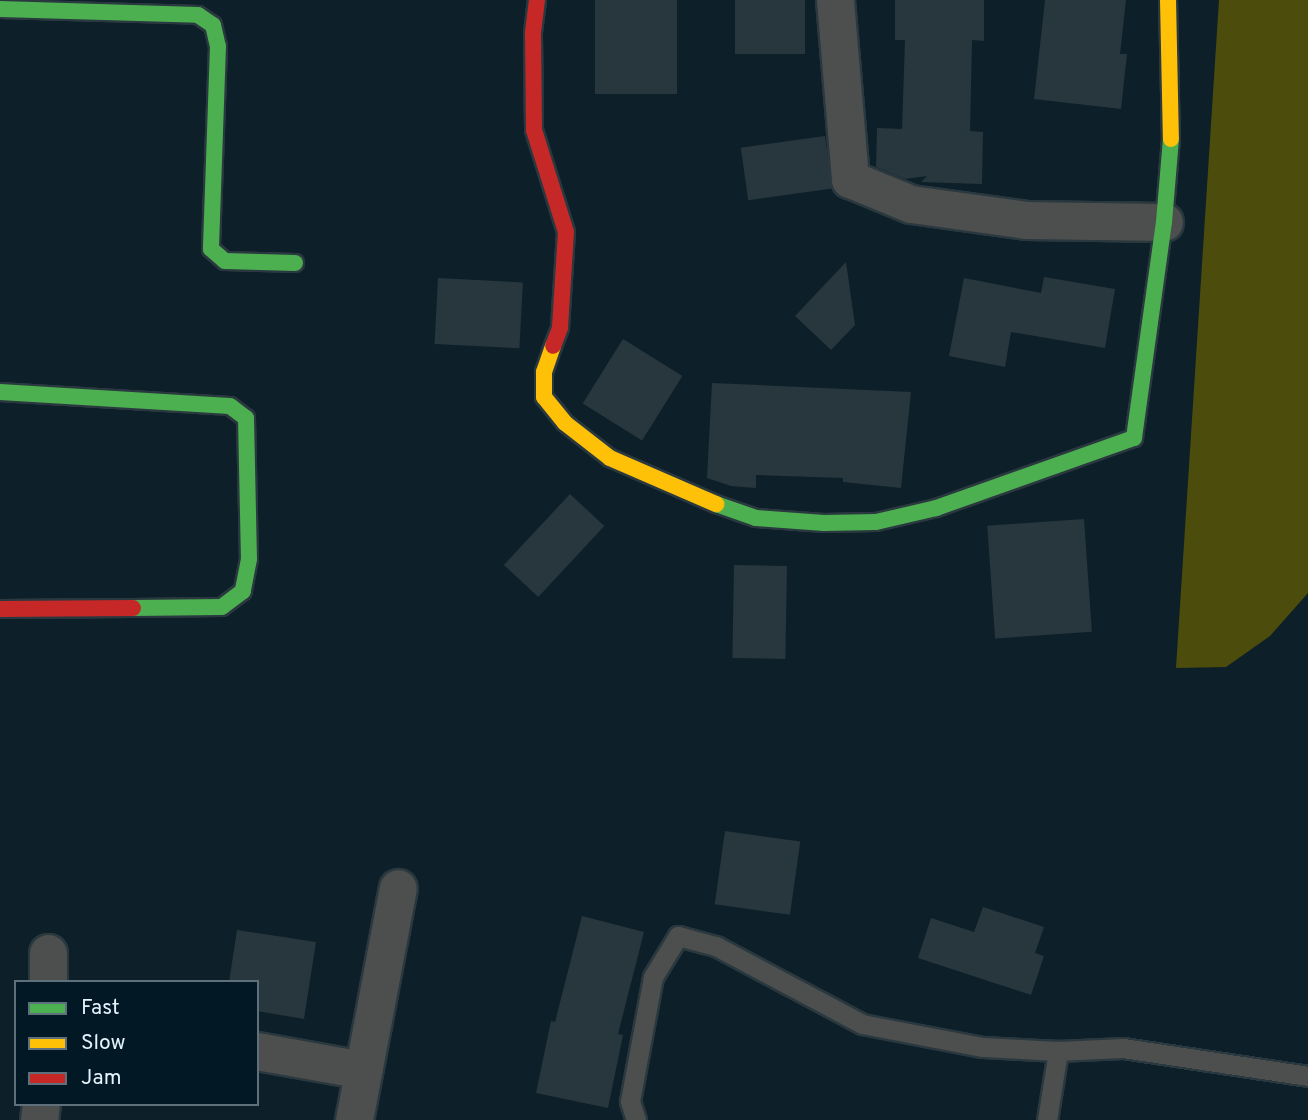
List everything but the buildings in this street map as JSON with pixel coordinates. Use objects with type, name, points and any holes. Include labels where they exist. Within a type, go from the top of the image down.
[{"type":"street","points":[[537,0],[533,34],[534,130],[566,232],[560,328],[544,372],[544,397],[565,423],[610,458],[687,494],[756,517],[824,523],[876,522],[936,508],[1134,438],[1164,222],[1172,128],[1168,0]]},
{"type":"street","points":[[835,0],[850,179],[911,204],[1026,220],[1164,222]]},
{"type":"street","points":[[0,9],[198,15],[213,25],[218,46],[211,249],[225,261],[295,263]]},
{"type":"street","points":[[0,392],[230,406],[246,418],[249,559],[243,591],[222,607],[0,609]]},
{"type":"street","points":[[354,1120],[398,888]]},
{"type":"street","points":[[259,1051],[363,1070]]},
{"type":"lane","points":[[636,1120],[630,1101],[653,977],[678,936],[716,946],[862,1024],[983,1047],[1058,1051],[1124,1048],[1308,1076]]},
{"type":"lane","points":[[1047,1120],[1058,1051]]},
{"type":"shaded area","points":[[1219,0],[1308,0],[1308,593],[1270,636],[1226,667],[1176,668]]},
{"type":"traffic: fast","points":[[0,9],[198,15],[213,25],[218,46],[211,249],[225,261],[295,263]]},
{"type":"traffic: fast","points":[[716,504],[756,518],[824,523],[876,522],[936,508],[1134,438],[1164,222],[1171,139]]},
{"type":"traffic: fast","points":[[0,392],[230,406],[246,418],[249,559],[243,591],[222,607],[133,608]]},
{"type":"traffic: slow","points":[[1168,0],[1171,139]]},
{"type":"traffic: slow","points":[[553,346],[544,372],[544,397],[565,423],[610,458],[716,504]]},
{"type":"traffic: jam","points":[[537,0],[533,34],[534,130],[566,232],[560,328],[553,346]]},
{"type":"traffic: jam","points":[[0,609],[133,608]]}]
